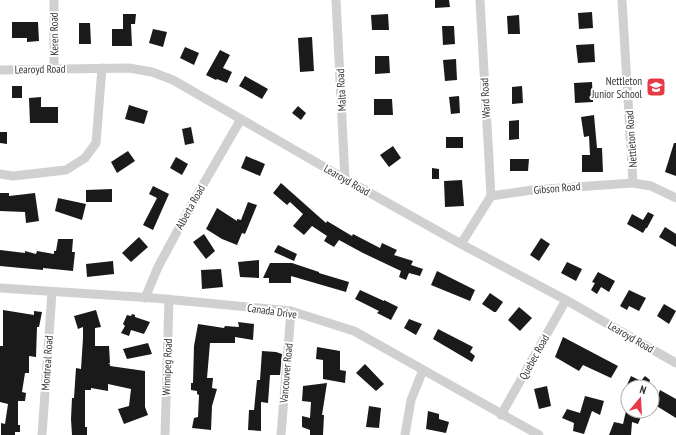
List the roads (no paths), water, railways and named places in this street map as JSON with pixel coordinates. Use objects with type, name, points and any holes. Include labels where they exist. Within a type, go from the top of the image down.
[{"type":"street","name":"Keren Road","points":[[54,0],[54,69]]},
{"type":"street","name":"Malta Road","points":[[336,0],[345,179]]},
{"type":"street","name":"Ward Road","points":[[480,0],[491,196]]},
{"type":"street","name":"Nettleton Road","points":[[622,0],[633,183]]},
{"type":"street","points":[[0,174],[13,176],[66,170],[85,158],[96,143],[102,68]]},
{"type":"street","name":"Learoyd Road","points":[[0,70],[129,68],[152,72],[173,80],[345,179],[461,244],[566,300],[676,363]]},
{"type":"street","name":"Alberta Road","points":[[145,298],[158,267],[189,208],[241,118]]},
{"type":"street","name":"Gibson Road","points":[[491,196],[532,190],[633,183],[650,186],[676,198]]},
{"type":"street","points":[[461,244],[491,196]]},
{"type":"street","name":"Canada Drive","points":[[0,288],[168,299],[291,311],[354,331],[539,435]]},
{"type":"street","name":"Montreal Road","points":[[42,435],[52,292]]},
{"type":"street","name":"Winnipeg Road","points":[[165,435],[168,299]]},
{"type":"street","name":"Quebec Road","points":[[501,415],[566,300]]},
{"type":"street","name":"Vancouver Road","points":[[281,435],[291,311]]},
{"type":"street","points":[[405,435],[410,400],[423,370]]},
{"type":"place","name":"Nettleton Junior School","points":[[656,87]]}]
